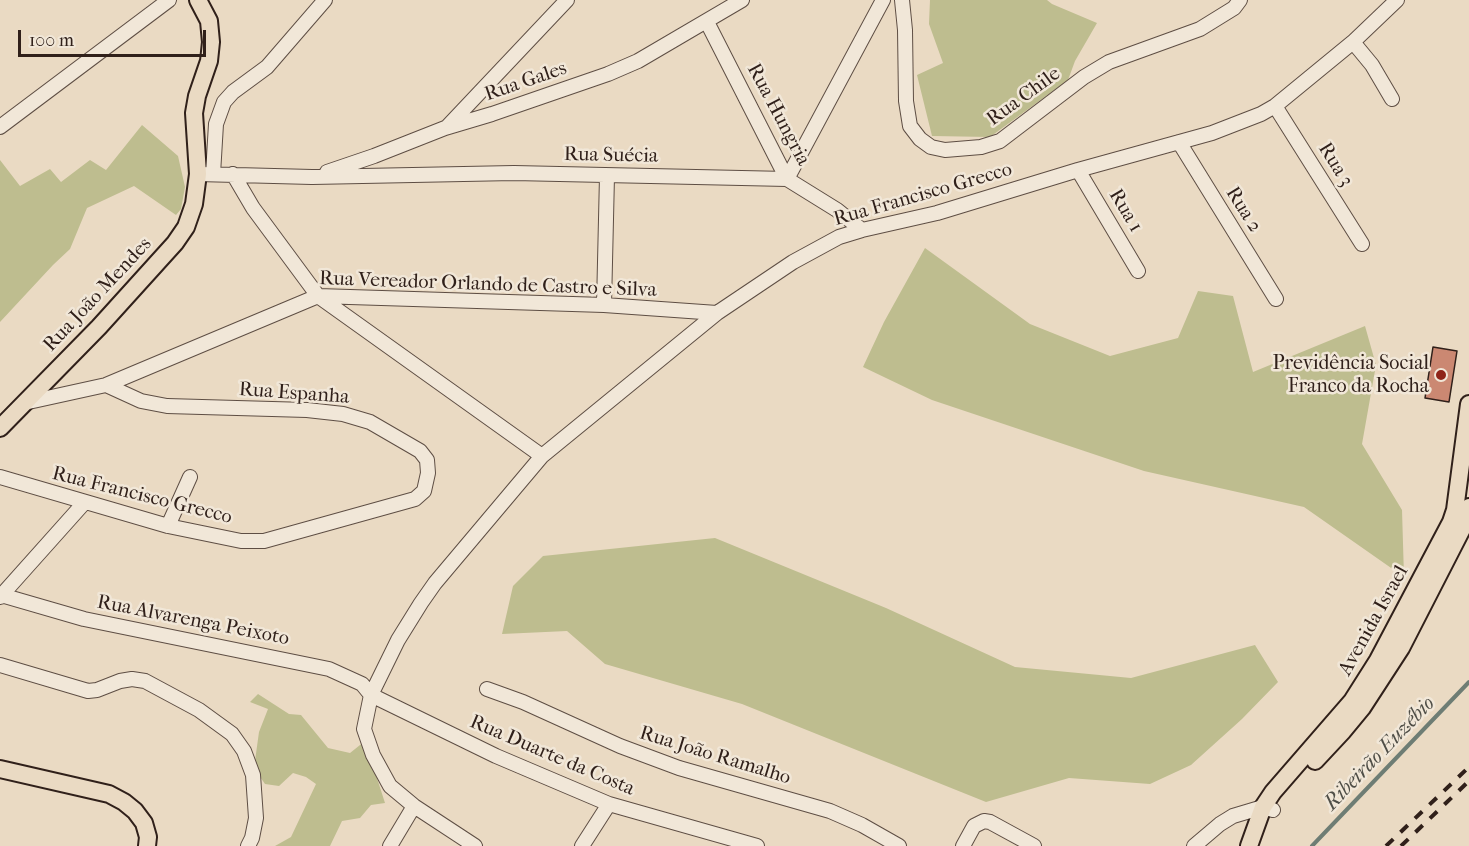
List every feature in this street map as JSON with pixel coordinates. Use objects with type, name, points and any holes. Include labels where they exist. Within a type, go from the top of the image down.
[{"type":"main road","name":"Rua João Mendes","points":[[0,428],[99,327],[175,243],[186,227],[206,174],[194,113],[209,60],[211,42],[209,21],[198,0]]},
{"type":"main road","name":"Avenida Israel","points":[[1253,838],[1268,809],[1273,792],[1352,701],[1378,660],[1451,522],[1455,510],[1468,415]]},
{"type":"main road","name":"Avenida Israel","points":[[1268,809],[1362,708],[1401,648],[1462,529],[1469,507]]},
{"type":"main road","points":[[0,768],[109,794],[135,811],[144,824],[148,837],[147,846]]},
{"type":"street","points":[[0,127],[169,0]]},
{"type":"street","points":[[206,174],[216,124],[224,102],[233,92],[267,67],[325,0]]},
{"type":"street","points":[[446,128],[567,0]]},
{"type":"street","name":"Rua Gales","points":[[312,177],[446,128],[608,74],[638,61],[742,0]]},
{"type":"street","points":[[787,178],[883,0]]},
{"type":"street","name":"Rua Chile","points":[[902,0],[905,30],[906,101],[910,126],[931,147],[945,150],[981,147],[1000,141],[1084,77],[1109,62],[1200,29],[1234,8],[1240,0]]},
{"type":"street","name":"Rua Francisco Grecco","points":[[475,846],[414,806],[390,786],[373,755],[364,729],[372,695],[398,640],[421,603],[454,560],[542,456],[717,313],[793,261],[839,237],[937,213],[1241,122],[1275,106],[1353,42],[1397,0]]},
{"type":"street","name":"Rua Hungria","points":[[707,22],[787,178],[837,210],[862,230]]},
{"type":"street","points":[[1353,42],[1372,65],[1392,99]]},
{"type":"street","name":"Rua 3","points":[[1275,106],[1362,244]]},
{"type":"street","name":"Rua 2","points":[[1179,142],[1276,299]]},
{"type":"street","name":"Rua 1","points":[[1078,170],[1138,271]]},
{"type":"street","name":"Rua Suécia","points":[[206,174],[312,177],[514,173],[787,178]]},
{"type":"street","points":[[233,174],[253,208],[318,296],[542,456]]},
{"type":"street","points":[[604,305],[607,176]]},
{"type":"street","name":"Rua Vereador Orlando de Castro e Silva","points":[[24,403],[106,385],[318,296],[604,305],[717,313]]},
{"type":"street","name":"Rua Espanha","points":[[106,385],[141,401],[167,406],[307,410],[343,414],[370,422],[420,451],[427,460],[428,473],[424,490],[415,499]]},
{"type":"street","name":"Rua Francisco Grecco","points":[[0,477],[168,526],[241,541],[264,540],[415,499]]},
{"type":"street","points":[[168,526],[190,477]]},
{"type":"street","points":[[1,596],[84,503]]},
{"type":"street","name":"Rua Alvarenga Peixoto","points":[[1,596],[84,619],[329,669],[362,684],[372,695]]},
{"type":"street","points":[[0,665],[88,691],[120,681],[132,679],[145,681],[198,710],[232,734],[244,751],[253,775],[256,819],[248,846]]},
{"type":"street","name":"Rua João Ramalho","points":[[487,689],[523,702],[620,746],[679,768],[830,812],[862,825],[899,846]]},
{"type":"street","name":"Rua Duarte da Costa","points":[[372,695],[496,756],[609,804],[758,846]]},
{"type":"street","points":[[582,846],[609,804]]},
{"type":"street","points":[[390,846],[414,806]]},
{"type":"street","points":[[1194,846],[1233,816],[1248,810],[1268,809]]},
{"type":"street","points":[[963,846],[974,826],[984,821],[1034,846]]},
{"type":"shaded area","points":[[930,0],[1047,0],[1097,23],[1075,61],[1068,80],[990,137],[932,136],[917,75],[943,63],[929,24]]},
{"type":"shaded area","points":[[142,125],[178,156],[185,187],[181,209],[176,215],[134,186],[87,208],[70,249],[0,322],[0,160],[20,186],[50,169],[61,182],[90,160],[106,170]]},
{"type":"shaded area","points":[[925,248],[1030,324],[1110,356],[1178,338],[1198,291],[1233,296],[1253,372],[1365,326],[1376,365],[1362,444],[1402,510],[1404,577],[1304,507],[1144,471],[932,400],[863,367],[884,322]]},
{"type":"shaded area","points":[[715,538],[886,608],[1015,667],[1131,678],[1255,645],[1278,682],[1242,719],[1191,765],[1150,784],[1069,778],[986,802],[742,704],[605,664],[567,631],[502,634],[513,586],[543,556]]},
{"type":"shaded area","points":[[258,694],[289,714],[301,715],[328,748],[350,753],[365,741],[385,803],[371,805],[360,818],[342,821],[330,846],[275,846],[291,837],[316,784],[306,777],[293,773],[279,786],[265,784],[254,768],[259,732],[268,709],[250,702]]},
{"type":"building","name":"Previdência Social Franco da Rocha","points":[[1433,347],[1457,351],[1449,402],[1425,398]]},
{"type":"waterway","name":"Ribeirão Euzébio","points":[[1312,846],[1469,682]]},
{"type":"railway","points":[[1386,846],[1469,767]]},
{"type":"railway","points":[[1401,846],[1469,781]]},
{"type":"place","name":"Previdência Social Franco da Rocha","points":[[1441,375]]}]
